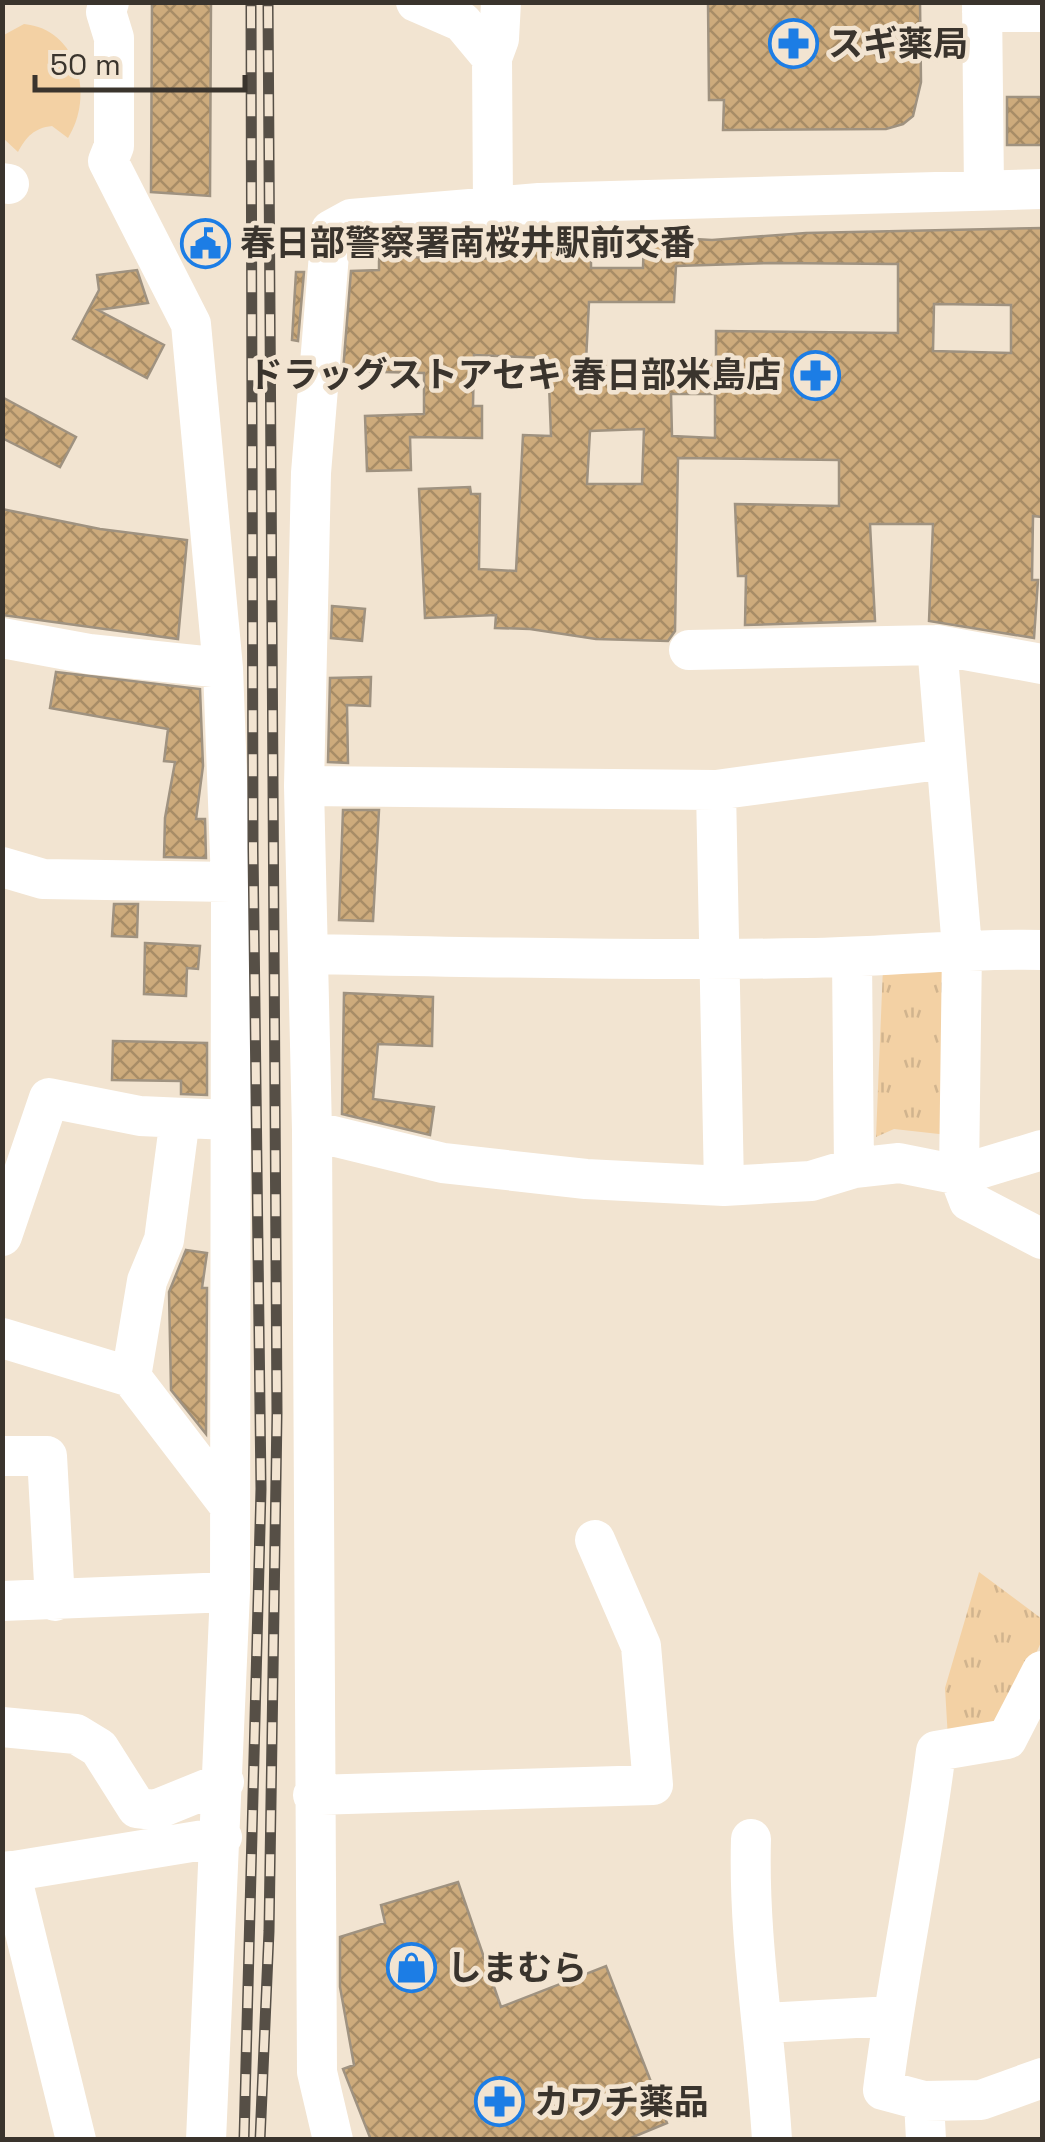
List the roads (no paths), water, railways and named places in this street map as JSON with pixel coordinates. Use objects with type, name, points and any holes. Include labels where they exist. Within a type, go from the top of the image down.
[{"type":"street","points":[[416,2],[462,22],[492,58]]},
{"type":"street","points":[[493,205],[492,58],[499,39],[501,2]]},
{"type":"street","points":[[107,7],[114,38],[114,146],[108,161],[191,324],[223,668],[230,882],[230,1592],[206,2140]]},
{"type":"street","points":[[984,190],[982,8],[1042,12]]},
{"type":"street","points":[[333,2140],[316,2072],[312,1131],[304,786],[311,473],[330,230],[351,220],[493,205],[1042,189]]},
{"type":"street","points":[[2,638],[89,654],[223,668]]},
{"type":"street","points":[[689,650],[937,645],[1042,664]]},
{"type":"street","points":[[937,645],[962,948],[959,1175],[969,1201],[1042,1239]]},
{"type":"street","points":[[304,786],[716,790],[946,758]]},
{"type":"street","points":[[716,790],[724,1186]]},
{"type":"street","points":[[2,868],[42,878],[230,882]]},
{"type":"street","points":[[308,954],[721,960],[852,958],[962,948],[1042,950]]},
{"type":"street","points":[[852,958],[854,1168]]},
{"type":"street","points":[[2,1236],[49,1098],[140,1116],[229,1120]]},
{"type":"street","points":[[132,1376],[147,1281],[164,1240],[180,1118]]},
{"type":"street","points":[[312,1131],[443,1163],[586,1179],[724,1186],[811,1181],[854,1168],[898,1164],[959,1175],[1042,1150]]},
{"type":"street","points":[[2,1338],[132,1376],[229,1504]]},
{"type":"street","points":[[2,1456],[47,1456],[56,1600]]},
{"type":"street","points":[[313,1795],[653,1785],[641,1646],[595,1540]]},
{"type":"street","points":[[2,1601],[230,1592]]},
{"type":"street","points":[[1042,1671],[1007,1739],[936,1750],[922,1866],[892,2016],[883,2090],[925,2120],[1042,2078]]},
{"type":"street","points":[[2,1727],[76,1734],[98,1748],[138,1808],[155,1810],[224,1782]]},
{"type":"street","points":[[76,2140],[6,1872],[222,1838]]},
{"type":"street","points":[[751,1838],[749,1904],[765,2023],[772,2140]]},
{"type":"street","points":[[765,2023],[892,2016]]},
{"type":"railway","points":[[244,2140],[261,1489],[253,849],[251,2]]},
{"type":"railway","points":[[260,2140],[269,1931],[277,1413],[268,2]]},
{"type":"place","name":"スギ薬局","points":[[793,44]]},
{"type":"place","name":"春日部警察署南桜井駅前交番","points":[[205,243]]},
{"type":"place","name":"ドラッグストアセキ 春日部米島店","points":[[816,375]]},
{"type":"place","name":"しまむら","points":[[412,1968]]},
{"type":"place","name":"カワチ薬品","points":[[499,2102]]}]
